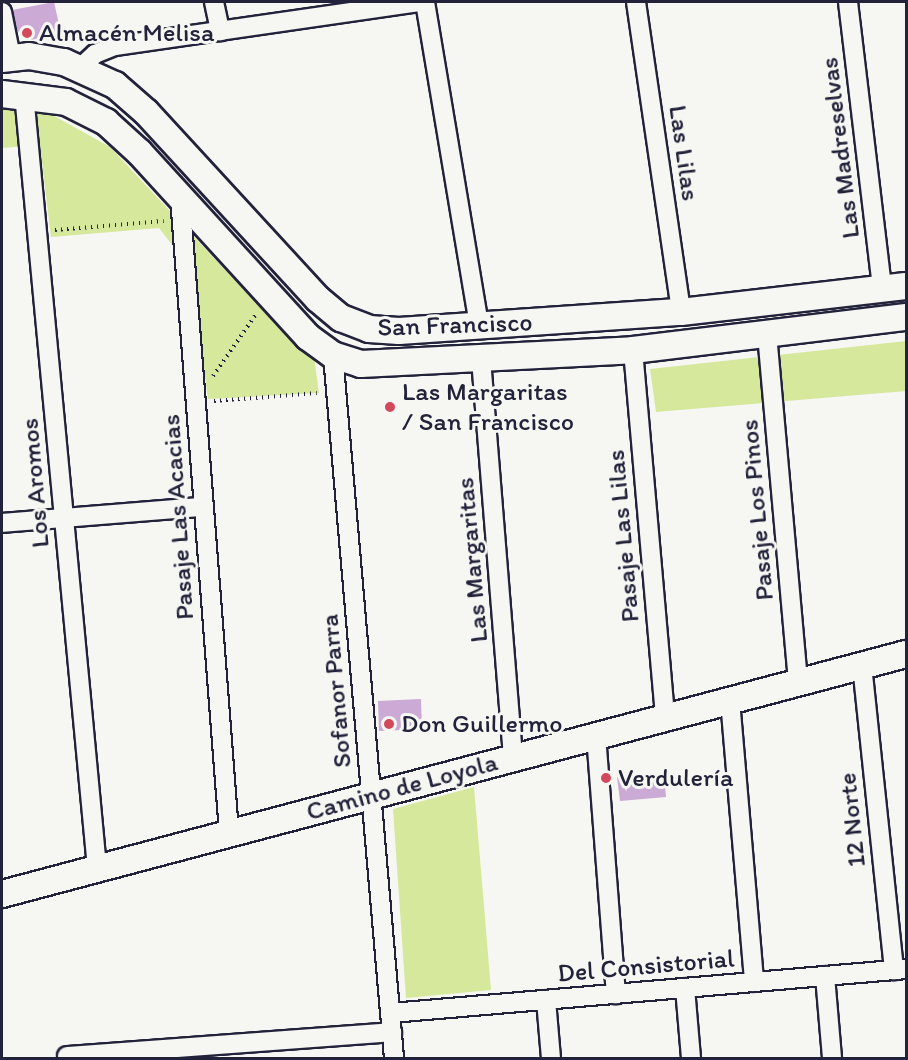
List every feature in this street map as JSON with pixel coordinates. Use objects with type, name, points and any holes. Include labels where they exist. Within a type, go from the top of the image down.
[{"type":"main road","name":"San Francisco","points":[[6,58],[46,58],[81,67],[115,85],[146,112],[318,299],[341,318],[384,331],[681,312],[894,287]]},
{"type":"main road","name":"San Francisco","points":[[13,94],[66,102],[106,122],[180,208],[269,295],[308,337],[333,355],[376,365],[633,350],[906,317]]},
{"type":"main road","name":"Camino de Loyola","points":[[2,894],[371,794],[906,654]]},
{"type":"street","points":[[214,2],[220,31]]},
{"type":"street","points":[[81,67],[95,54],[116,46],[419,2]]},
{"type":"street","points":[[425,2],[479,325]]},
{"type":"street","name":"Las Lilas","points":[[636,2],[681,312]]},
{"type":"street","name":"Las Madreselvas","points":[[848,2],[894,287]]},
{"type":"street","points":[[2,12],[6,58]]},
{"type":"street","name":"Los Aromos","points":[[13,94],[37,231],[97,868]]},
{"type":"street","name":"Pasaje Las Acacias","points":[[180,208],[229,833]]},
{"type":"street","name":"Pasaje Los Pinos","points":[[767,334],[798,682]]},
{"type":"street","name":"Pasaje Las Lilas","points":[[633,350],[665,717]]},
{"type":"street","name":"Sofanor Parra","points":[[333,355],[394,1059]]},
{"type":"street","name":"Las Margaritas","points":[[481,359],[513,757]]},
{"type":"street","points":[[2,523],[203,507]]},
{"type":"street","name":"12 Norte","points":[[862,665],[900,970]]},
{"type":"street","points":[[730,700],[754,982]]},
{"type":"street","points":[[596,735],[616,994]]},
{"type":"street","name":"Del Consistorial","points":[[391,1013],[900,970]]},
{"type":"street","points":[[825,976],[832,1059]]},
{"type":"street","points":[[685,988],[691,1059]]},
{"type":"street","points":[[546,1000],[551,1059]]},
{"type":"street","points":[[67,1056],[392,1032]]},
{"type":"path","points":[[37,231],[180,208]]},
{"type":"path","points":[[195,403],[269,295]]},
{"type":"path","points":[[195,403],[337,391]]},
{"type":"green space","points":[[2,106],[49,113],[110,147],[286,335],[314,357],[319,393],[208,399],[191,269],[159,228],[51,237],[40,145],[2,148]]},
{"type":"green space","points":[[906,341],[906,391],[656,412],[650,369]]},
{"type":"green space","points":[[474,787],[491,990],[406,998],[393,809]]},
{"type":"building","points":[[54,2],[61,33],[31,40],[16,30],[12,10]]},
{"type":"building","points":[[421,699],[422,729],[379,731],[378,701]]},
{"type":"building","points":[[664,773],[666,797],[620,801],[617,777]]},
{"type":"place","name":"Almacén Melisa","points":[[27,33]]},
{"type":"place","name":"Las Margaritas / San Francisco","points":[[390,407]]},
{"type":"place","name":"Don Guillermo","points":[[389,724]]},
{"type":"place","name":"Verdulería","points":[[606,778]]}]
